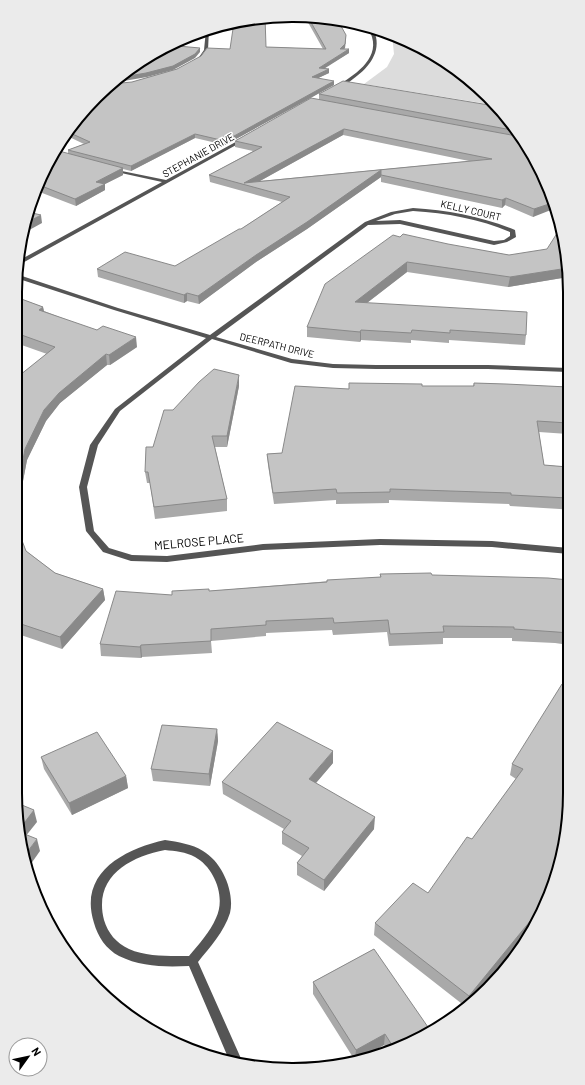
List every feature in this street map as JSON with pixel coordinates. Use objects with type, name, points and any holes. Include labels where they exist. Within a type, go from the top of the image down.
[{"type":"street","points":[[335,89],[364,68],[374,53],[374,36],[373,34]]},
{"type":"street","points":[[195,61],[206,50],[207,36]]},
{"type":"street","name":"STEPHANIE DRIVE","points":[[24,260],[250,136]]},
{"type":"street","points":[[108,169],[168,182]]},
{"type":"street","name":"KELLY COURT","points":[[212,338],[367,223],[402,210],[438,211],[501,226],[513,231],[513,238],[505,242],[494,243],[400,222],[367,223]]},
{"type":"street","name":"DEERPATH DRIVE","points":[[23,278],[116,309],[291,360],[340,367],[469,367],[563,370]]},
{"type":"street","name":"MELROSE PLACE","points":[[212,338],[118,410],[94,446],[83,488],[90,531],[106,550],[131,558],[167,559],[263,547],[380,542],[492,544],[563,550]]},
{"type":"street","points":[[165,845],[186,848],[200,854],[215,866],[226,892],[224,912],[220,922],[192,961],[162,961],[139,958],[115,947],[101,931],[95,908],[99,888],[105,877],[120,861],[149,847],[165,845]]},
{"type":"street","points":[[192,961],[235,1057]]},
{"type":"shaded area","points":[[393,42],[428,58],[457,78],[487,104],[364,84],[387,67],[394,54]]},
{"type":"building","points":[[311,23],[341,26],[346,35],[345,44],[340,49],[349,49],[319,68],[329,69],[312,77],[334,81],[225,141],[195,134],[131,166],[68,150],[90,142],[73,134],[101,101],[122,83],[132,82],[177,69],[201,56],[207,48],[230,49],[233,29],[265,24],[266,47],[326,49]]},
{"type":"building","points":[[181,46],[200,48],[195,54],[173,66],[132,76],[157,58]]},
{"type":"building","points":[[343,81],[487,105],[508,129],[319,94]]},
{"type":"building","points":[[311,98],[512,135],[527,157],[548,204],[534,209],[506,198],[502,200],[381,175],[381,170],[198,296],[187,293],[184,295],[97,269],[125,252],[175,266],[241,229],[290,197],[209,175],[262,147],[235,141]],"holes":[[[344,129],[492,159],[244,183]]]},
{"type":"building","points":[[62,152],[123,168],[96,182],[105,184],[75,199],[44,187]]},
{"type":"building","points":[[34,213],[41,215],[32,220]]},
{"type":"building","points":[[403,234],[509,255],[547,249],[557,234],[562,269],[510,277],[407,262],[355,302],[527,312],[526,335],[450,330],[450,333],[412,330],[411,333],[361,330],[360,332],[307,327],[325,284],[393,235],[400,237]]},
{"type":"building","points":[[22,299],[43,307],[39,310],[97,330],[103,326],[136,337],[109,355],[106,354],[59,393],[44,410],[25,449],[22,465],[22,373],[55,347],[22,335]]},
{"type":"building","points":[[214,369],[239,375],[227,436],[212,436],[227,499],[154,507],[148,472],[145,472],[146,447],[153,447],[164,410],[173,410],[199,382]]},
{"type":"building","points":[[349,383],[422,384],[422,386],[474,386],[474,383],[563,387],[563,423],[537,421],[544,465],[563,467],[563,498],[511,495],[511,493],[390,489],[390,492],[337,493],[336,489],[273,493],[267,454],[282,453],[295,386],[349,389]]},
{"type":"building","points":[[22,541],[26,551],[55,573],[103,589],[60,637],[22,624]]},
{"type":"building","points":[[431,573],[432,575],[563,579],[563,633],[514,629],[514,627],[443,626],[444,632],[390,634],[388,620],[334,623],[333,618],[266,621],[266,625],[211,629],[211,641],[141,645],[140,647],[100,644],[116,591],[172,595],[172,591],[209,589],[209,591],[327,582],[327,580],[381,577],[380,574]]},
{"type":"building","points":[[563,684],[563,792],[561,828],[554,863],[549,879],[531,920],[469,996],[375,923],[413,883],[428,893],[467,837],[472,839],[523,769],[512,764]]},
{"type":"building","points":[[277,722],[333,751],[309,779],[375,817],[324,880],[297,863],[309,848],[282,832],[291,821],[222,782]]},
{"type":"building","points":[[162,725],[217,729],[209,774],[151,769]]},
{"type":"building","points":[[97,732],[126,776],[69,803],[41,757]]},
{"type":"building","points":[[23,805],[34,810],[24,824]]},
{"type":"building","points":[[25,834],[37,839],[28,851]]},
{"type":"building","points":[[374,949],[428,1027],[391,1044],[385,1034],[356,1050],[313,982]]}]
